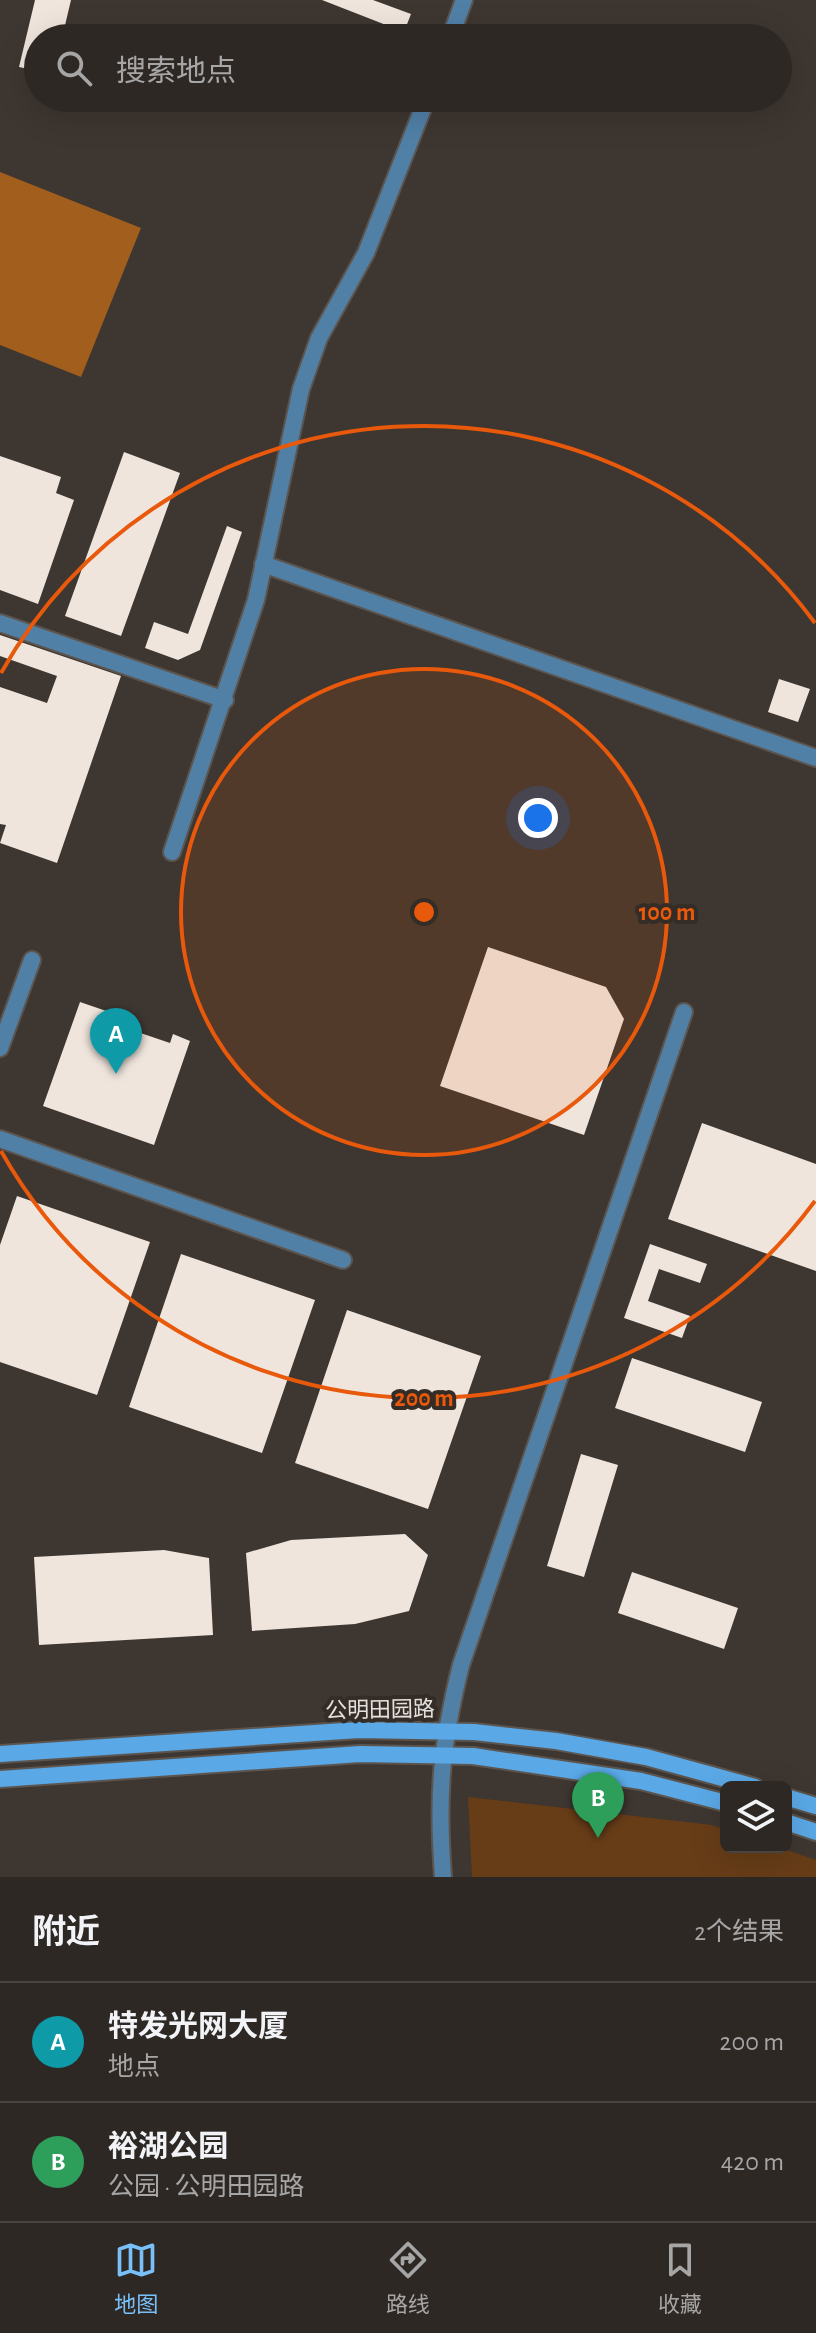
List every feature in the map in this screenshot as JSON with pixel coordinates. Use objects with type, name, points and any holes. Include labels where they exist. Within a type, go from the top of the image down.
[{"type":"street","points":[[455,24],[464,0]]},
{"type":"street","points":[[172,852],[256,600],[301,389],[319,338],[366,253],[421,112]]},
{"type":"street","points":[[263,564],[816,758]]},
{"type":"street","points":[[0,623],[225,700]]},
{"type":"street","points":[[0,1048],[32,960]]},
{"type":"street","points":[[443,1877],[437,1806],[445,1731],[461,1665],[684,1012]]},
{"type":"street","points":[[0,1139],[343,1260]]},
{"type":"street","name":"公明田园路","points":[[0,1754],[359,1730],[445,1731],[601,1749],[731,1781]]},
{"type":"street","name":"公明田园路","points":[[0,1779],[360,1754],[442,1755],[553,1765],[641,1781],[720,1801]]},
{"type":"street","points":[[792,1799],[816,1806]]},
{"type":"street","points":[[792,1824],[816,1832]]},
{"type":"shaded area","points":[[0,172],[141,228],[81,377],[0,345]]},
{"type":"shaded area","points":[[468,1797],[712,1825],[720,1828],[720,1853],[792,1852],[816,1860],[816,1877],[472,1877]]},
{"type":"building","points":[[35,0],[71,0],[65,24],[29,24]]},
{"type":"building","points":[[322,0],[373,0],[411,14],[407,24],[384,24]]},
{"type":"building","points":[[24,46],[24,68],[19,67]]},
{"type":"building","points":[[124,452],[180,473],[121,636],[65,616]]},
{"type":"building","points":[[0,456],[61,477],[56,493],[74,500],[38,604],[0,590]]},
{"type":"building","points":[[227,526],[242,532],[200,650],[178,660],[145,648],[154,622],[188,634]]},
{"type":"building","points":[[0,635],[121,676],[57,863],[0,843],[6,825],[0,824],[0,687],[47,703],[57,676],[0,656]]},
{"type":"building","points":[[779,679],[810,689],[798,722],[768,712]]},
{"type":"building","points":[[488,947],[606,987],[624,1019],[584,1135],[440,1086]]},
{"type":"building","points":[[80,1002],[118,1015],[114,1024],[170,1043],[173,1034],[190,1041],[154,1145],[43,1106]]},
{"type":"building","points":[[702,1123],[816,1164],[816,1271],[668,1219]]},
{"type":"building","points":[[17,1196],[150,1242],[97,1395],[0,1362],[0,1245]]},
{"type":"building","points":[[650,1244],[707,1264],[700,1283],[659,1269],[648,1301],[690,1316],[682,1338],[624,1318]]},
{"type":"building","points":[[181,1254],[315,1300],[262,1453],[129,1407]]},
{"type":"building","points":[[347,1310],[481,1356],[428,1509],[295,1463]]},
{"type":"building","points":[[632,1358],[762,1402],[745,1452],[615,1408]]},
{"type":"building","points":[[581,1454],[618,1465],[584,1577],[547,1566]]},
{"type":"building","points":[[405,1534],[428,1555],[409,1611],[355,1624],[252,1631],[246,1553],[291,1540]]},
{"type":"building","points":[[164,1550],[209,1558],[213,1635],[39,1645],[34,1557]]},
{"type":"building","points":[[632,1572],[738,1608],[724,1649],[618,1613]]},
{"type":"place","name":"特发光网大厦","points":[[116,1074]]},
{"type":"place","name":"裕湖公园","points":[[598,1838]]}]
